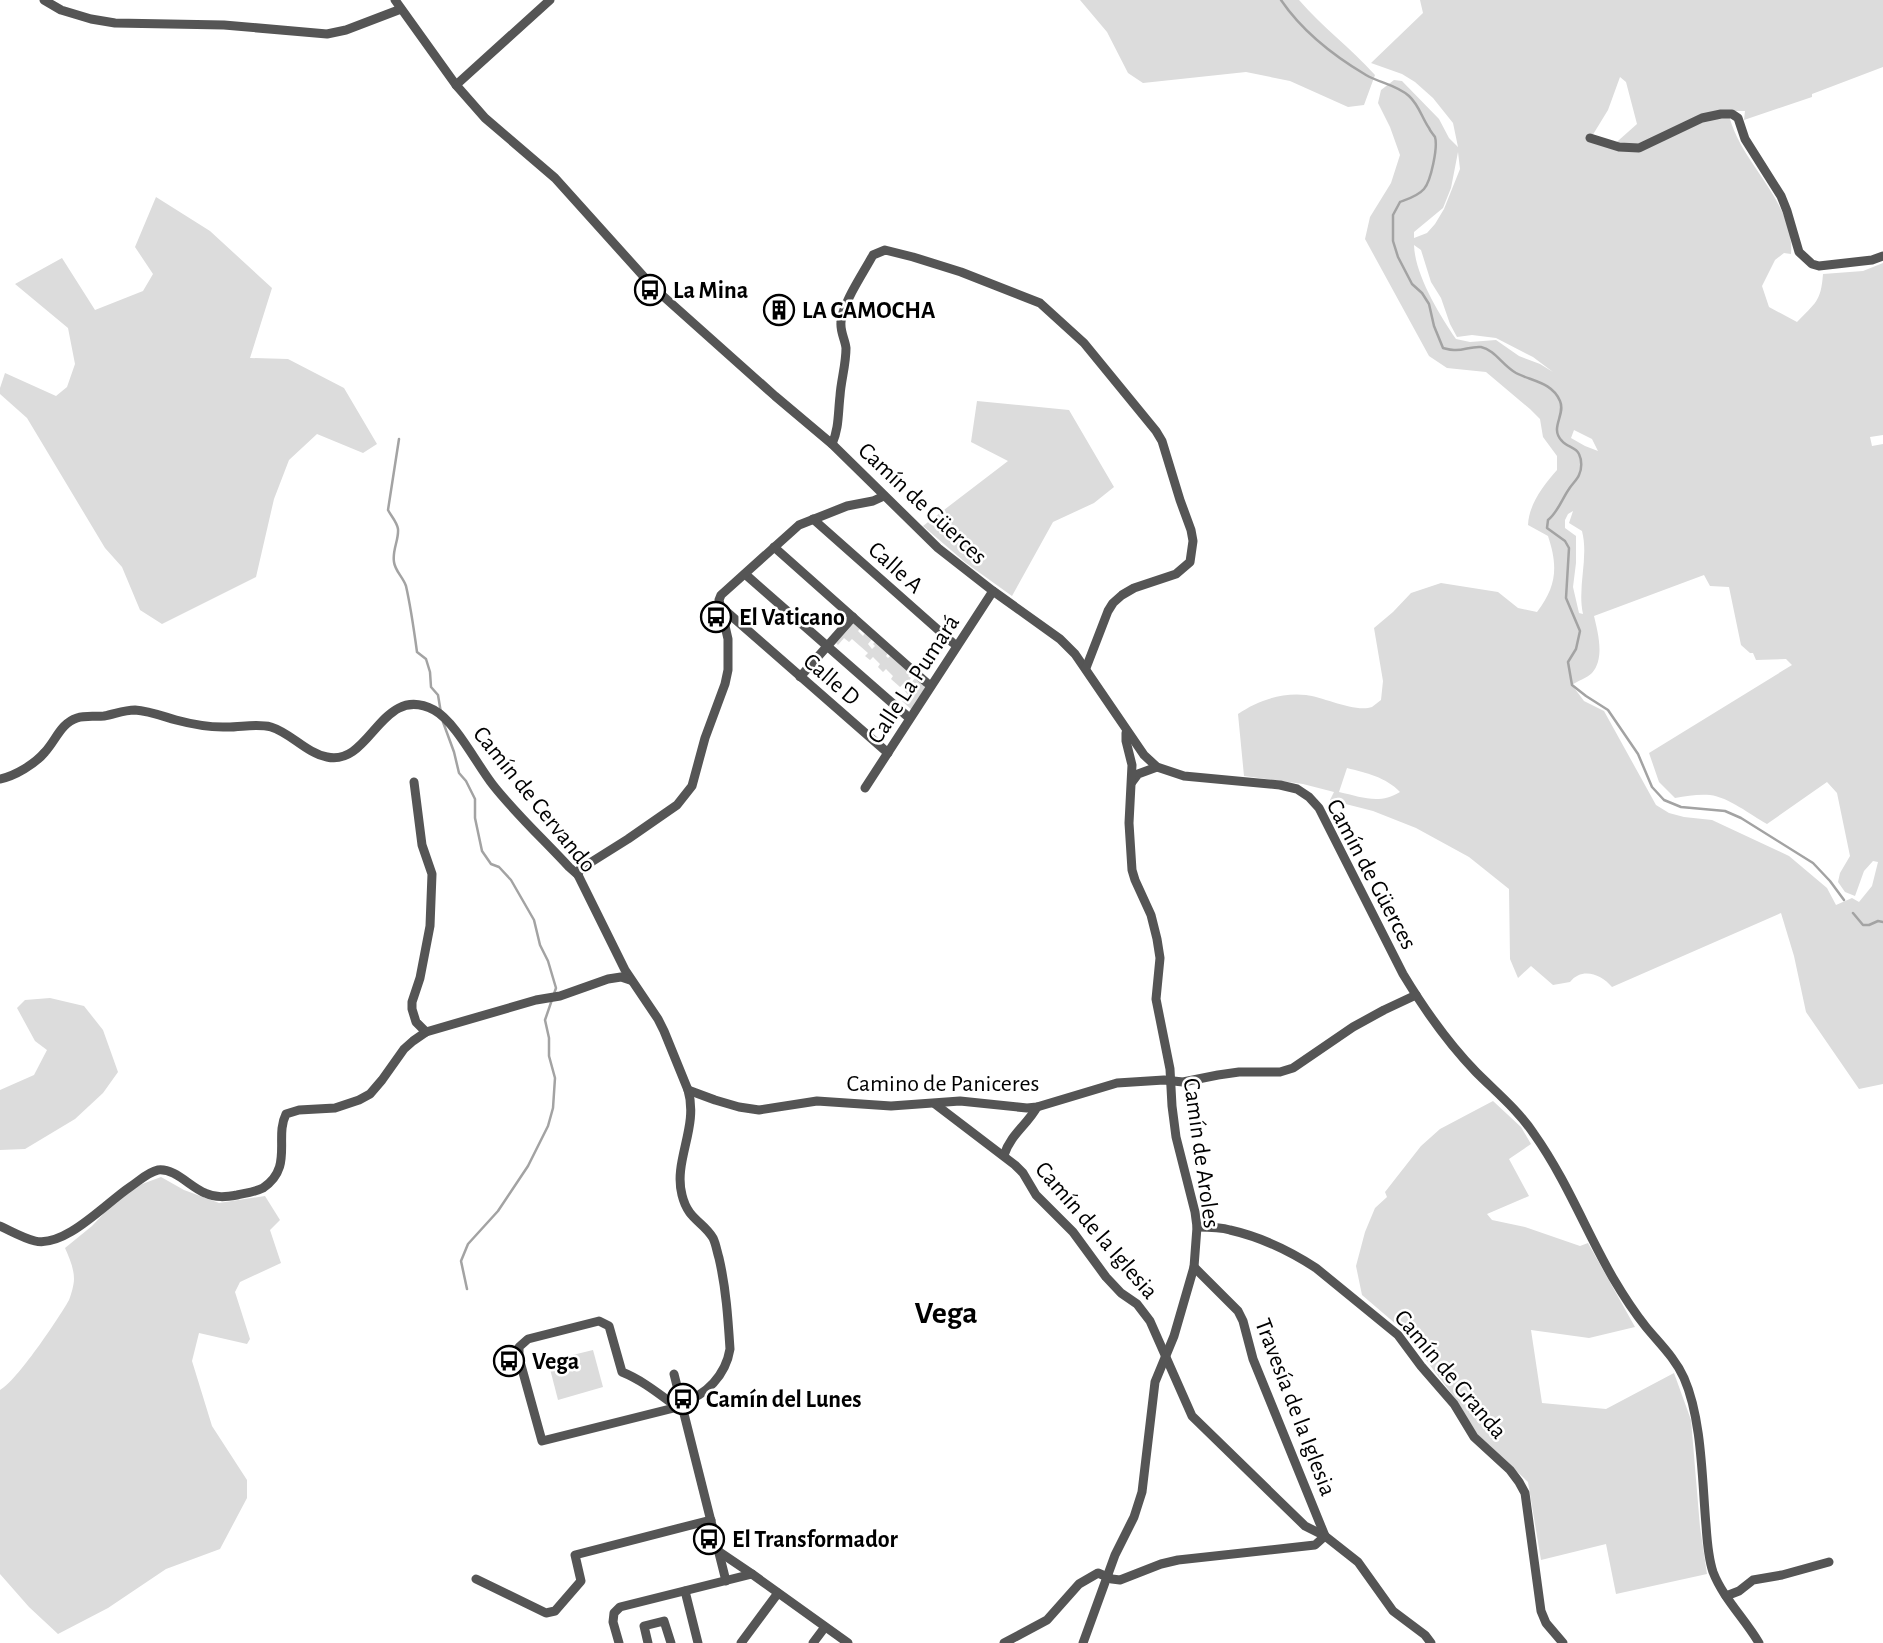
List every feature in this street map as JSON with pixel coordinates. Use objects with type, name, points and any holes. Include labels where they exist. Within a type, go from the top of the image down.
[{"type":"street","points":[[44,0],[61,10],[115,23],[224,25],[327,34],[346,30],[401,9]]},
{"type":"street","name":"Camín de Güerces","points":[[395,0],[456,85],[485,118],[555,178],[654,288],[832,444],[938,548],[993,592],[1060,639],[1075,654],[1126,731],[1157,767],[1184,776],[1297,789],[1319,808],[1416,995],[1474,1070],[1515,1110],[1535,1135],[1614,1278],[1645,1325],[1672,1356],[1684,1378],[1697,1425],[1712,1570],[1721,1588],[1759,1643]]},
{"type":"street","points":[[456,85],[550,0]]},
{"type":"street","points":[[1590,138],[1619,147],[1639,148],[1702,118],[1732,114],[1738,118],[1745,139],[1781,196],[1799,252],[1804,259],[1819,266],[1872,260],[1883,256]]},
{"type":"street","points":[[832,444],[836,435],[845,364],[845,343],[840,324],[842,313],[873,255],[886,250],[913,257],[961,272],[1040,303],[1084,343],[1156,431],[1166,451],[1193,541],[1190,562],[1183,570],[1134,588],[1113,603],[1086,668]]},
{"type":"street","points":[[578,875],[580,869],[677,805],[692,786],[728,670],[728,639],[719,600],[721,595],[799,525],[846,506],[884,496]]},
{"type":"street","name":"Calle A","points":[[813,519],[953,643]]},
{"type":"street","points":[[774,547],[927,683]]},
{"type":"street","points":[[745,574],[907,716]]},
{"type":"street","name":"Calle La Pumará","points":[[865,788],[993,592]]},
{"type":"street","name":"Calle D","points":[[720,606],[888,753]]},
{"type":"street","points":[[800,677],[853,617]]},
{"type":"street","name":"Camín de Cervando","points":[[0,779],[38,759],[62,728],[77,718],[101,716],[123,710],[147,711],[199,725],[259,725],[280,731],[327,758],[343,756],[354,750],[385,717],[400,707],[420,704],[447,719],[494,787],[578,875],[630,980]]},
{"type":"street","name":"Camín de Aroles","points":[[1083,1643],[1107,1575],[1134,1517],[1142,1492],[1155,1382],[1174,1336],[1194,1267],[1197,1227],[1176,1137],[1172,1081],[1156,999],[1160,958],[1157,939],[1151,915],[1132,870],[1129,823],[1132,765],[1126,731]]},
{"type":"street","points":[[1132,782],[1139,774],[1157,767]]},
{"type":"street","points":[[414,782],[422,845],[432,874],[430,926],[420,978],[412,1002],[416,1023],[426,1032]]},
{"type":"street","points":[[0,1226],[34,1241],[62,1237],[149,1173],[161,1170],[169,1171],[199,1190],[216,1196],[256,1191],[265,1186],[279,1167],[283,1149],[282,1128],[286,1115],[299,1110],[335,1108],[370,1094],[404,1049],[426,1032],[621,977],[630,980],[658,1019],[691,1099],[689,1136],[680,1182],[687,1209],[712,1235],[715,1244],[723,1276],[730,1349],[728,1360],[714,1382],[703,1393],[680,1405],[542,1441],[519,1358],[519,1347],[528,1339],[599,1321],[609,1326],[622,1372],[644,1382],[680,1405]]},
{"type":"street","name":"Camino de Paniceres","points":[[688,1090],[739,1107],[759,1110],[817,1101],[891,1106],[960,1101],[1037,1107],[1116,1083],[1183,1082],[1238,1072],[1280,1072],[1293,1068],[1353,1027],[1416,995]]},
{"type":"street","name":"Camín de la Iglesia","points":[[935,1104],[1004,1155],[1023,1173],[1036,1195],[1073,1232],[1106,1277],[1144,1312],[1176,1376],[1192,1416],[1305,1526],[1325,1536],[1358,1562],[1393,1611],[1424,1635],[1430,1643]]},
{"type":"street","points":[[1004,1155],[1008,1141],[1037,1107]]},
{"type":"street","name":"Camín de Granda","points":[[1197,1227],[1228,1229],[1260,1238],[1302,1259],[1398,1335],[1454,1404],[1474,1437],[1510,1469],[1525,1493],[1541,1611],[1546,1623],[1563,1643]]},
{"type":"street","name":"Travesía de la Iglesia","points":[[1194,1267],[1238,1311],[1243,1321],[1253,1359],[1325,1536]]},
{"type":"street","points":[[674,1374],[726,1581]]},
{"type":"street","points":[[476,1579],[546,1613],[555,1611],[582,1581],[575,1555],[710,1520]]},
{"type":"street","points":[[1004,1643],[1047,1620],[1079,1584],[1098,1573],[1120,1580],[1178,1560],[1315,1545],[1325,1536]]},
{"type":"street","points":[[718,1551],[848,1643]]},
{"type":"street","points":[[1727,1596],[1753,1580],[1829,1562]]},
{"type":"street","points":[[619,1643],[613,1622],[614,1613],[620,1607],[752,1574]]},
{"type":"street","points":[[685,1591],[698,1643]]},
{"type":"street","points":[[741,1643],[778,1593]]},
{"type":"street","points":[[648,1643],[644,1626],[664,1621],[671,1643]]},
{"type":"street","points":[[814,1643],[825,1627]]},
{"type":"shaded area","points":[[1080,0],[1299,0],[1375,75],[1364,105],[1348,107],[1290,81],[1246,72],[1143,83],[1128,73],[1107,32]]},
{"type":"shaded area","points":[[1420,0],[1883,0],[1883,67],[1812,94],[1812,97],[1744,120],[1745,111],[1728,111],[1737,137],[1772,193],[1787,223],[1791,238],[1791,254],[1784,253],[1775,260],[1762,286],[1769,307],[1797,322],[1816,301],[1821,291],[1823,274],[1863,271],[1883,263],[1883,435],[1870,437],[1872,446],[1883,444],[1883,1084],[1859,1089],[1806,1012],[1781,913],[1612,987],[1591,974],[1553,985],[1531,966],[1518,978],[1510,959],[1509,889],[1469,857],[1416,828],[1373,811],[1330,800],[1334,792],[1303,784],[1244,776],[1238,714],[1245,709],[1270,698],[1288,695],[1313,696],[1357,708],[1372,707],[1381,700],[1383,681],[1374,628],[1411,593],[1441,583],[1498,592],[1518,608],[1537,612],[1549,593],[1554,576],[1548,536],[1528,525],[1534,503],[1557,470],[1557,456],[1543,437],[1540,419],[1486,372],[1447,368],[1429,356],[1365,239],[1370,217],[1391,183],[1400,155],[1378,103],[1381,90],[1394,80],[1402,81],[1439,119],[1449,138],[1458,147],[1453,123],[1433,98],[1402,74],[1371,63],[1423,13]],"holes":[[[1620,77],[1626,82],[1637,124],[1610,148],[1589,141],[1608,110]],[[1458,152],[1460,169],[1444,209],[1427,233],[1414,238],[1414,232],[1443,208],[1451,188]],[[1414,245],[1421,250],[1431,282],[1441,298],[1457,337],[1472,335],[1496,338],[1533,357],[1553,372],[1519,356],[1496,340],[1470,342],[1456,339],[1436,306],[1419,269]],[[1574,430],[1592,439],[1598,451],[1571,438]],[[1573,511],[1569,523],[1582,531],[1584,541],[1581,593],[1583,614],[1579,613],[1573,587],[1576,536],[1565,528],[1565,520]],[[1704,575],[1710,586],[1729,587],[1741,645],[1753,653],[1756,660],[1786,659],[1792,665],[1649,753],[1659,782],[1675,798],[1717,796],[1767,824],[1827,782],[1837,793],[1850,856],[1838,882],[1845,892],[1855,896],[1864,871],[1873,861],[1878,862],[1872,886],[1859,902],[1852,898],[1836,905],[1827,888],[1789,856],[1712,820],[1669,813],[1656,805],[1604,711],[1584,701],[1572,685],[1592,673],[1598,660],[1599,645],[1594,616]],[[1347,768],[1382,779],[1400,792],[1385,798],[1363,798],[1339,792]]]},
{"type":"shaded area","points":[[156,197],[210,231],[272,288],[250,358],[288,359],[344,388],[377,444],[363,453],[317,434],[289,460],[274,499],[256,577],[162,624],[140,610],[122,567],[105,548],[27,418],[0,394],[5,373],[56,396],[67,387],[75,364],[68,328],[15,284],[62,258],[95,310],[143,291],[153,274],[135,247]]},
{"type":"shaded area","points":[[977,401],[1069,410],[1114,487],[1094,503],[1053,522],[1012,596],[966,563],[923,526],[1008,461],[971,442]]},
{"type":"shaded area","points":[[854,623],[863,636],[865,633],[872,639],[868,644],[872,649],[875,642],[888,653],[888,658],[891,655],[911,673],[908,676],[911,678],[908,682],[910,684],[916,677],[928,689],[913,711],[902,701],[908,695],[904,690],[906,687],[903,684],[900,687],[891,679],[893,676],[886,669],[883,672],[873,657],[870,660],[865,656],[868,653],[852,639],[849,642],[844,638],[838,645],[836,643]]},
{"type":"shaded area","points":[[50,998],[84,1006],[103,1030],[118,1072],[103,1093],[75,1119],[25,1149],[0,1150],[0,1090],[34,1075],[47,1050],[35,1041],[17,1008],[25,1000]]},
{"type":"shaded area","points":[[1493,1101],[1521,1127],[1531,1144],[1509,1159],[1529,1196],[1487,1214],[1492,1220],[1525,1227],[1580,1246],[1588,1243],[1635,1327],[1589,1338],[1531,1330],[1542,1403],[1606,1409],[1674,1373],[1691,1420],[1700,1527],[1707,1574],[1616,1594],[1606,1544],[1541,1560],[1528,1482],[1477,1434],[1457,1401],[1404,1331],[1362,1295],[1356,1266],[1365,1232],[1375,1208],[1387,1197],[1385,1192],[1421,1146],[1440,1129]]},
{"type":"shaded area","points":[[161,1177],[184,1190],[219,1203],[265,1196],[280,1220],[270,1230],[281,1263],[240,1282],[235,1292],[250,1339],[247,1344],[199,1333],[192,1361],[212,1426],[247,1480],[247,1498],[220,1549],[166,1569],[108,1608],[58,1634],[0,1574],[0,1390],[26,1363],[69,1300],[74,1275],[65,1248],[92,1226],[126,1190]]},
{"type":"shaded area","points":[[593,1350],[603,1387],[558,1400],[548,1361]]},
{"type":"waterway","points":[[1281,0],[1309,32],[1342,60],[1409,96],[1435,137],[1435,156],[1427,185],[1413,197],[1400,202],[1393,215],[1393,241],[1412,284],[1429,304],[1443,348],[1486,349],[1516,373],[1547,386],[1560,401],[1558,436],[1578,452],[1581,470],[1548,520],[1547,528],[1565,541],[1569,548],[1566,598],[1580,631],[1576,649],[1568,662],[1572,685],[1608,710],[1638,754],[1652,787],[1664,800],[1681,807],[1725,811],[1741,818],[1813,863],[1844,900]]},
{"type":"waterway","points":[[399,439],[388,510],[398,529],[394,562],[406,586],[417,652],[426,659],[431,687],[438,695],[441,713]]},
{"type":"waterway","points":[[443,722],[459,773],[475,799],[475,818],[482,851],[491,864],[499,867],[511,880],[534,920],[556,988],[545,1020],[549,1056],[555,1078],[553,1108],[548,1126],[528,1166],[498,1211],[468,1244],[461,1261],[467,1289]]},
{"type":"waterway","points":[[1853,913],[1863,925],[1883,922]]},
{"type":"place","name":"La Mina","points":[[650,290]]},
{"type":"place","name":"LA CAMOCHA","points":[[779,310]]},
{"type":"place","name":"El Vaticano","points":[[716,617]]},
{"type":"place","name":"Vega","points":[[509,1361]]},
{"type":"place","name":"Camín del Lunes","points":[[683,1399]]},
{"type":"place","name":"El Transformador","points":[[709,1539]]},
{"type":"district","name":"Vega","points":[[946,1312]]}]
